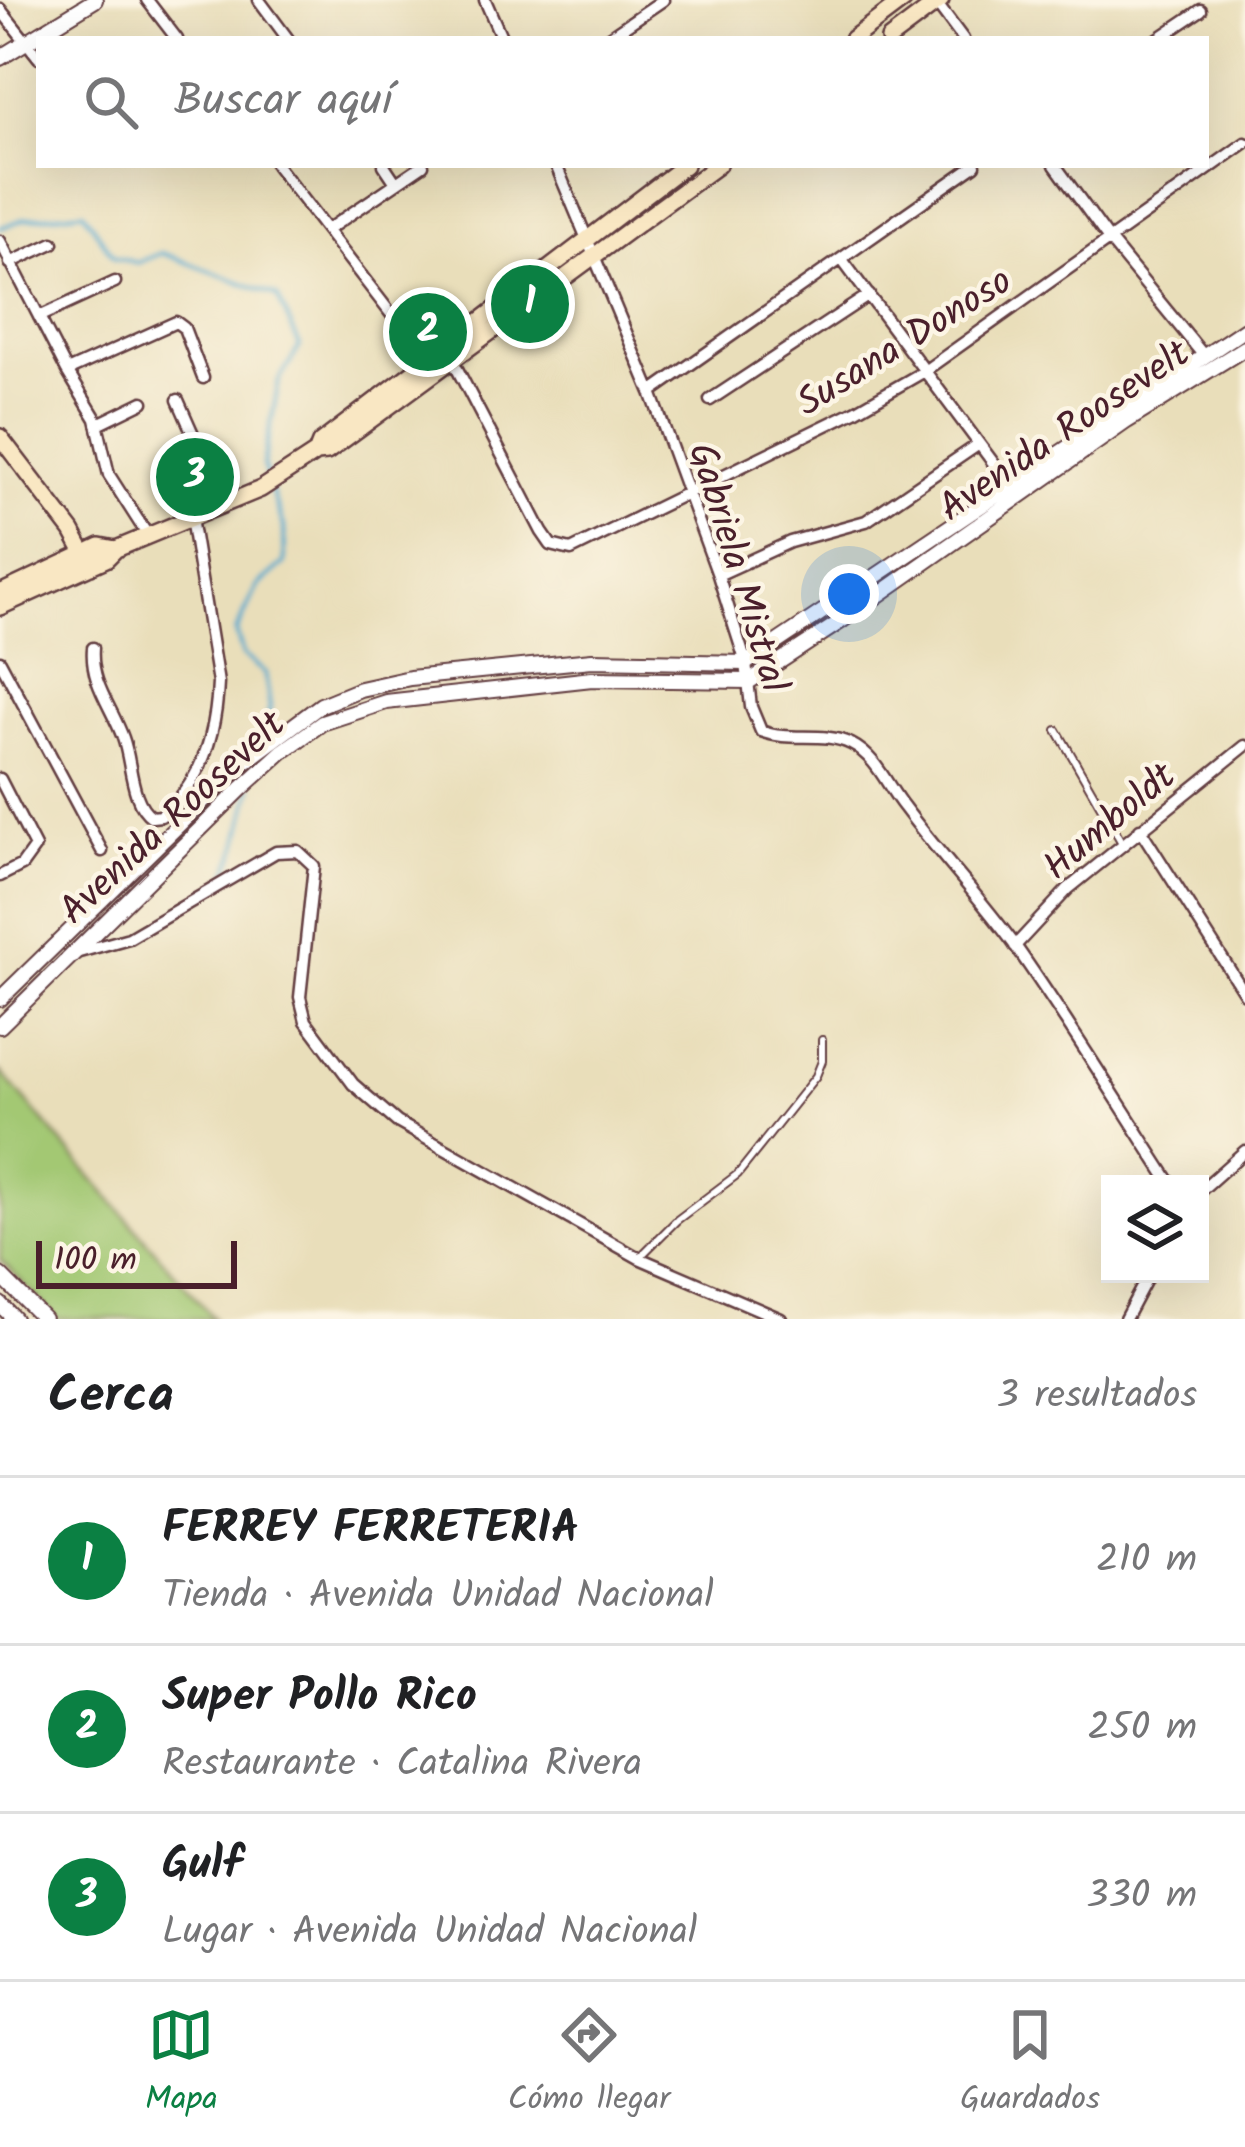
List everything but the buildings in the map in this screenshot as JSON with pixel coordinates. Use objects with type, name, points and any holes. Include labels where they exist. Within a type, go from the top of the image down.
[{"type":"main road","points":[[856,36],[904,0]]},
{"type":"main road","points":[[893,36],[937,1]]},
{"type":"main road","points":[[316,454],[320,443],[426,359],[681,168]]},
{"type":"main road","points":[[0,608],[88,559],[100,546],[116,549],[148,536],[280,479],[316,454],[327,452],[714,168]]},
{"type":"main road","points":[[0,437],[88,559]]},
{"type":"main road","points":[[0,593],[88,559]]},
{"type":"street","points":[[37,36],[95,0]]},
{"type":"street","points":[[146,0],[175,36]]},
{"type":"street","points":[[259,0],[286,36]]},
{"type":"street","points":[[485,0],[501,36]]},
{"type":"street","points":[[610,36],[663,0]]},
{"type":"street","points":[[937,1],[961,36]]},
{"type":"street","points":[[0,9],[36,54]]},
{"type":"street","points":[[1162,36],[1201,10]]},
{"type":"street","points":[[0,58],[36,36]]},
{"type":"street","name":"Susana Donoso","points":[[453,361],[542,532],[551,545],[571,550],[855,411],[923,372],[1245,142]]},
{"type":"street","points":[[278,168],[426,359]]},
{"type":"street","points":[[386,168],[396,183]]},
{"type":"street","points":[[327,230],[418,168]]},
{"type":"street","name":"Gabriela Mistral","points":[[557,168],[651,392],[718,575],[761,730],[778,738],[832,738],[870,758],[1015,946],[1165,1175]]},
{"type":"street","points":[[651,392],[971,168]]},
{"type":"street","points":[[1057,168],[1204,356]]},
{"type":"street","points":[[0,241],[98,424],[109,475],[148,536]]},
{"type":"street","points":[[10,263],[52,243]]},
{"type":"street","points":[[843,261],[1009,484]]},
{"type":"street","points":[[39,317],[115,282]]},
{"type":"street","points":[[710,400],[869,295]]},
{"type":"street","points":[[67,370],[176,322],[184,328],[203,378]]},
{"type":"street","name":"Avenida Roosevelt","points":[[0,999],[238,767],[322,705],[360,689],[410,678],[592,660],[746,664],[1245,329]]},
{"type":"street","name":"Avenida Roosevelt","points":[[0,1026],[241,789],[322,723],[413,697],[592,679],[750,681],[1127,421],[1245,348]]},
{"type":"street","points":[[178,400],[232,501]]},
{"type":"street","points":[[98,424],[142,402]]},
{"type":"street","points":[[718,575],[790,542],[866,521],[979,444]]},
{"type":"street","points":[[92,648],[97,683],[127,748],[142,808],[152,817],[161,816],[183,794],[203,762],[218,705],[191,518]]},
{"type":"street","points":[[0,661],[102,851]]},
{"type":"street","name":"Humboldt","points":[[1015,946],[1068,889],[1245,746]]},
{"type":"street","points":[[0,779],[35,847],[22,865],[0,876]]},
{"type":"street","points":[[1140,829],[1245,994]]},
{"type":"street","points":[[69,955],[129,938],[276,852],[298,851],[314,866],[300,997],[306,1021],[353,1084],[397,1122],[639,1258],[781,1319]]},
{"type":"street","points":[[76,923],[89,936]]},
{"type":"street","points":[[1209,1184],[1243,1156]]},
{"type":"street","points":[[1,1278],[44,1319]]},
{"type":"street","points":[[1125,1319],[1144,1283]]},
{"type":"street","points":[[0,1304],[14,1319]]},
{"type":"lane","points":[[1057,730],[1122,843]]},
{"type":"lane","points":[[639,1258],[663,1232],[748,1163],[816,1076],[822,1040]]},
{"type":"green space","points":[[0,1071],[214,1319],[57,1319],[0,1259]]},
{"type":"waterway","points":[[0,228],[24,219],[83,211],[114,257],[137,263],[162,253],[277,296],[300,346],[279,381],[263,465],[268,479]]},
{"type":"waterway","points":[[262,741],[270,707],[265,673],[243,655],[236,632],[258,586],[285,563],[284,526],[271,490]]},
{"type":"waterway","points":[[227,874],[252,787]]},
{"type":"place","name":"FERREY FERRETERIA","points":[[530,304]]},
{"type":"place","name":"Super Pollo Rico","points":[[428,332]]},
{"type":"place","name":"Gulf","points":[[195,477]]}]
